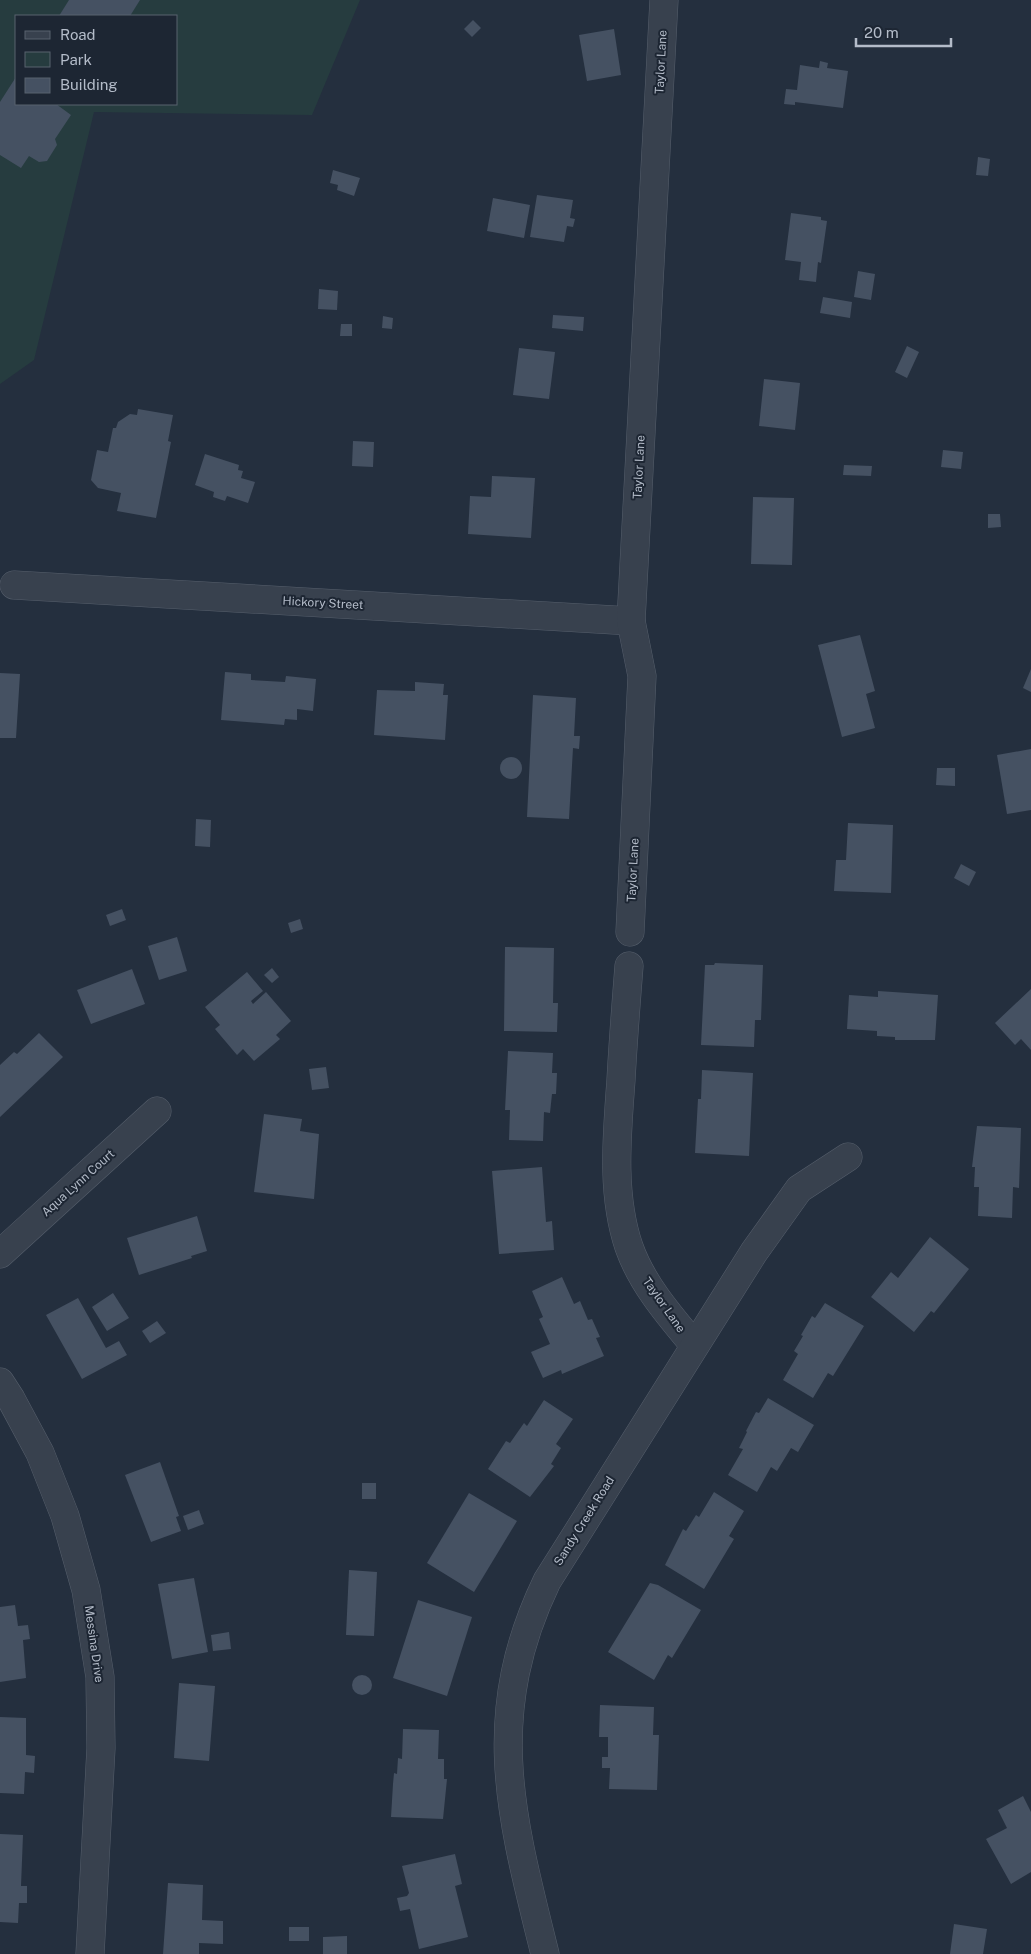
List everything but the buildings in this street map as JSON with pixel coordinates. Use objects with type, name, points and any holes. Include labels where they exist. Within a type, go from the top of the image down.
[{"type":"street","name":"Taylor Lane","points":[[630,932],[642,676],[631,621],[664,0]]},
{"type":"street","name":"Hickory Street","points":[[14,585],[631,621]]},
{"type":"street","name":"Taylor Lane","points":[[628,966],[618,1115],[617,1170],[621,1212],[629,1247],[648,1286],[694,1345]]},
{"type":"street","name":"Aqua Lynn Court","points":[[0,1254],[157,1111]]},
{"type":"street","name":"Sandy Creek Road","points":[[545,1954],[519,1852],[511,1804],[507,1761],[512,1688],[520,1648],[534,1608],[547,1581],[754,1252],[799,1189],[848,1158]]},
{"type":"street","name":"Messina Drive","points":[[0,1382],[40,1453],[65,1516],[86,1590],[100,1677],[101,1748],[90,1954]]},
{"type":"green space","points":[[0,0],[360,0],[312,115],[94,112],[34,360],[0,384]]}]
